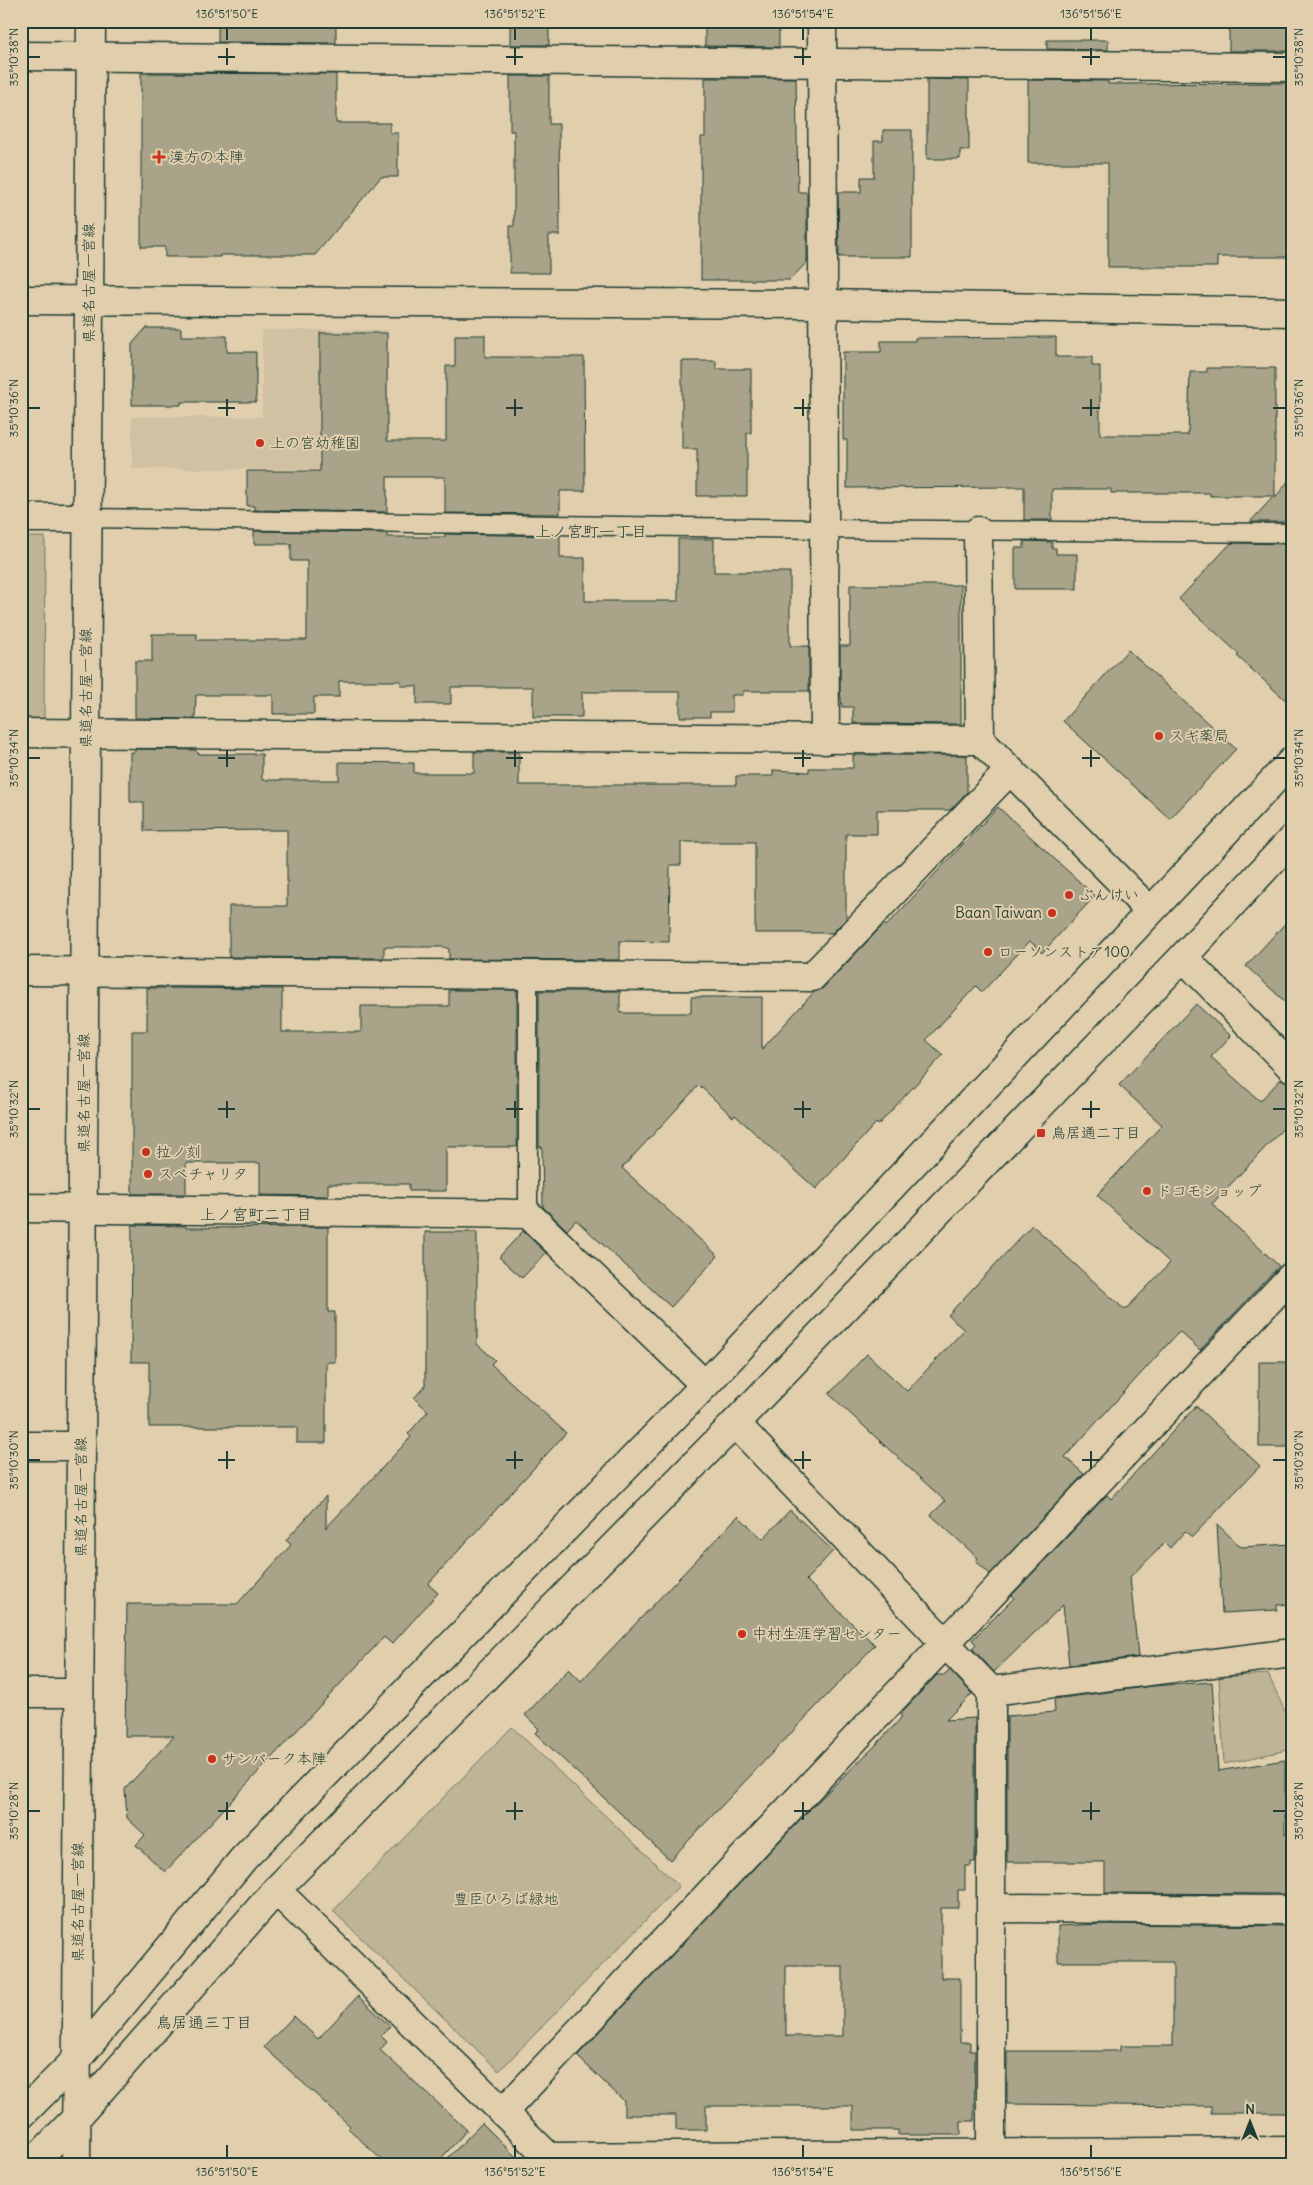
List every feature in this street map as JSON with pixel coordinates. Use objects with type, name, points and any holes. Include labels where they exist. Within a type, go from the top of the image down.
[{"type":"street","name":"県道名古屋一宮線","points":[[76,2164],[91,21]]},
{"type":"street","points":[[822,21],[824,740]]},
{"type":"street","points":[[21,56],[90,55],[1292,67]]},
{"type":"street","points":[[21,300],[824,304],[1292,312]]},
{"type":"street","points":[[21,518],[87,518]]},
{"type":"street","points":[[978,531],[980,740],[1150,911]]},
{"type":"street","points":[[21,733],[980,740]]},
{"type":"street","points":[[21,2115],[77,2059],[244,1858],[705,1385],[1292,761]]},
{"type":"street","points":[[21,972],[812,977],[1010,770]]},
{"type":"street","points":[[32,2164],[76,2118],[276,1890],[735,1423],[1183,957],[1292,839]]},
{"type":"street","points":[[1183,957],[1292,1068]]},
{"type":"street","points":[[21,1208],[528,1214],[705,1385]]},
{"type":"street","points":[[503,2112],[1292,1276]]},
{"type":"street","points":[[735,1423],[991,1691],[990,2158]]},
{"type":"street","points":[[21,1446],[81,1446]]},
{"type":"street","points":[[991,1691],[1292,1653]]},
{"type":"street","points":[[21,1693],[79,1693]]},
{"type":"street","points":[[276,1890],[503,2112],[549,2160],[1208,2157],[1292,2151]]},
{"type":"street","points":[[992,1908],[1292,1910]]},
{"type":"lane","points":[[87,518],[978,531],[1292,533]]},
{"type":"lane","points":[[528,975],[528,1214]]},
{"type":"shaded area","name":"上の宮幼稚園","points":[[262,330],[388,330],[388,515],[331,515],[331,469],[132,469],[132,417],[262,417]]},
{"type":"green space","points":[[21,537],[45,537],[44,719],[21,719]]},
{"type":"green space","points":[[1268,1674],[1292,1727],[1292,1749],[1224,1764],[1219,1677]]},
{"type":"green space","name":"豊臣ひろば緑地","points":[[512,1727],[679,1886],[499,2071],[333,1911]]},
{"type":"building","points":[[218,21],[336,21],[336,43],[218,42]]},
{"type":"building","points":[[510,21],[549,21],[549,45],[510,45]]},
{"type":"building","points":[[705,21],[779,22],[779,47],[705,46]]},
{"type":"building","points":[[1229,21],[1292,21],[1292,51],[1229,51]]},
{"type":"building","points":[[1047,40],[1108,40],[1108,50],[1047,49]]},
{"type":"building","points":[[141,73],[336,74],[336,123],[390,123],[390,133],[398,133],[398,177],[381,177],[315,255],[165,257],[165,247],[141,247]]},
{"type":"building","points":[[510,76],[549,76],[549,124],[559,124],[560,235],[549,235],[549,273],[510,273],[510,226],[514,226],[514,131],[510,131]]},
{"type":"building","points":[[705,78],[796,78],[798,192],[807,192],[807,262],[790,280],[701,280],[701,137],[705,137]]},
{"type":"building","points":[[927,79],[969,80],[969,150],[960,150],[960,159],[927,159]]},
{"type":"building","points":[[1028,80],[1108,81],[1108,84],[1292,83],[1292,257],[1217,257],[1217,267],[1108,267],[1108,163],[1028,163]]},
{"type":"building","points":[[883,130],[912,130],[912,257],[839,257],[838,192],[861,192],[861,177],[874,177],[874,141],[883,141]]},
{"type":"building","points":[[146,328],[181,328],[181,336],[227,336],[227,352],[256,352],[256,402],[181,402],[181,405],[132,405],[132,344]]},
{"type":"building","points":[[320,333],[387,333],[387,441],[446,441],[446,366],[455,366],[455,335],[485,335],[485,357],[584,357],[585,491],[560,491],[560,514],[445,513],[445,477],[387,477],[387,512],[254,510],[254,506],[247,506],[247,471],[320,471]]},
{"type":"building","points":[[1056,337],[1056,357],[1092,357],[1092,366],[1100,366],[1100,435],[1188,435],[1190,372],[1207,372],[1207,368],[1275,368],[1275,498],[1292,476],[1292,522],[1250,522],[1274,496],[1210,496],[1210,493],[1111,493],[1111,489],[1052,489],[1052,520],[1024,520],[1024,487],[847,488],[847,440],[843,440],[843,352],[881,352],[881,341],[915,341],[915,338]]},
{"type":"building","points":[[682,361],[716,361],[716,369],[751,369],[751,433],[747,433],[747,496],[697,496],[697,449],[682,449]]},
{"type":"building","points":[[254,531],[387,533],[387,537],[445,537],[445,534],[560,536],[560,558],[585,558],[585,601],[678,601],[678,539],[714,539],[714,572],[790,572],[790,646],[809,646],[809,691],[743,691],[743,695],[732,695],[732,712],[710,712],[710,717],[680,717],[680,692],[582,692],[582,717],[533,717],[533,687],[451,687],[451,704],[417,704],[417,686],[401,686],[401,681],[339,681],[339,697],[314,697],[314,714],[273,714],[273,695],[196,695],[195,719],[135,718],[135,661],[152,661],[152,634],[197,634],[197,640],[307,640],[307,561],[291,561],[291,544],[254,544]]},
{"type":"building","points":[[1024,541],[1052,542],[1052,548],[1056,548],[1056,554],[1077,554],[1077,589],[1015,589],[1015,548],[1024,548]]},
{"type":"building","points":[[1231,543],[1292,544],[1292,706],[1237,656],[1239,654],[1179,599]]},
{"type":"building","points":[[850,585],[961,585],[961,724],[853,723],[853,707],[842,707],[840,691],[840,646],[850,646]]},
{"type":"building","points":[[1128,650],[1236,749],[1170,819],[1063,721]]},
{"type":"building","points":[[135,749],[195,750],[199,754],[262,754],[262,780],[339,780],[339,762],[414,763],[414,773],[474,773],[474,752],[519,752],[519,785],[736,785],[736,776],[773,776],[773,770],[809,772],[809,768],[853,768],[853,755],[961,755],[967,756],[967,792],[950,810],[877,810],[877,834],[846,834],[846,919],[832,933],[755,933],[755,842],[681,842],[681,865],[670,865],[669,942],[620,941],[620,960],[449,959],[449,949],[444,947],[384,947],[384,958],[229,957],[229,906],[287,906],[287,830],[144,831],[144,802],[130,802],[130,752],[135,752]]},
{"type":"building","points":[[998,807],[1095,896],[1042,953],[1030,941],[982,992],[976,986],[926,1040],[943,1055],[878,1125],[876,1123],[816,1189],[699,1085],[622,1168],[718,1256],[671,1307],[576,1220],[567,1230],[543,1207],[542,1147],[539,1147],[539,991],[620,991],[620,1013],[691,1013],[691,997],[762,997],[762,1049],[814,992],[823,988],[884,924],[886,926]]},
{"type":"building","points":[[1292,916],[1292,1008],[1246,966]]},
{"type":"building","points":[[147,988],[282,989],[282,1032],[361,1032],[361,1006],[449,1006],[449,990],[517,990],[517,1147],[446,1147],[446,1191],[409,1191],[409,1184],[328,1184],[328,1196],[260,1195],[260,1163],[186,1163],[186,1194],[132,1194],[132,1031],[147,1031]]},
{"type":"building","points":[[1196,1004],[1231,1036],[1211,1057],[1260,1101],[1281,1079],[1292,1083],[1292,1119],[1212,1204],[1279,1266],[1200,1350],[1180,1332],[1177,1334],[1065,1457],[1084,1474],[990,1574],[976,1561],[978,1558],[931,1515],[945,1501],[829,1394],[867,1354],[907,1391],[964,1330],[948,1315],[1032,1225],[1125,1310],[1170,1263],[1097,1195],[1162,1125],[1119,1085]]},
{"type":"building","points":[[132,1225],[186,1226],[186,1228],[328,1227],[328,1312],[335,1312],[335,1362],[326,1362],[326,1443],[297,1443],[297,1427],[149,1427],[149,1362],[131,1362]]},
{"type":"building","points":[[523,1231],[546,1253],[522,1278],[499,1257]]},
{"type":"building","points":[[425,1232],[477,1232],[477,1344],[495,1360],[491,1364],[566,1433],[428,1584],[438,1593],[392,1644],[384,1637],[165,1872],[136,1845],[145,1835],[127,1818],[125,1789],[174,1736],[125,1736],[127,1604],[237,1604],[291,1545],[286,1540],[326,1496],[326,1528],[411,1437],[408,1434],[428,1411],[414,1398],[425,1386]]},
{"type":"building","points":[[1259,1362],[1292,1362],[1292,1447],[1259,1447]]},
{"type":"building","points":[[1196,1406],[1260,1466],[1192,1537],[1185,1531],[1170,1548],[1165,1543],[1130,1577],[1138,1657],[1069,1665],[1063,1605],[994,1672],[972,1648],[976,1644],[972,1640],[1014,1598],[1012,1595],[1107,1495],[1111,1499]]},
{"type":"building","points":[[790,1510],[833,1551],[806,1580],[875,1645],[670,1860],[535,1733],[539,1729],[525,1715],[569,1669],[581,1681],[738,1516],[763,1539]]},
{"type":"building","points":[[1217,1524],[1241,1547],[1292,1544],[1292,1604],[1277,1605],[1277,1610],[1222,1613]]},
{"type":"building","points":[[950,1670],[972,1694],[946,1720],[975,1718],[975,1862],[971,1862],[971,1866],[965,1866],[965,1890],[958,1890],[958,1908],[941,1908],[941,1978],[960,1978],[960,2042],[970,2042],[970,2051],[975,2051],[974,2121],[961,2121],[961,2135],[898,2135],[898,2130],[853,2130],[853,2106],[706,2106],[706,2130],[676,2130],[676,2115],[624,2115],[624,2101],[577,2056],[811,1808],[876,1745],[901,1718],[901,1713],[937,1675],[945,1675]],"holes":[[[786,1966],[843,1966],[843,2036],[786,2036]]]},
{"type":"building","points":[[1212,1682],[1218,1771],[1285,1760],[1285,1834],[1289,1834],[1289,1894],[1105,1893],[1105,1862],[1007,1862],[1007,1716],[1055,1712],[1054,1699],[1153,1686]]},
{"type":"building","points":[[1105,1924],[1291,1926],[1292,2113],[1211,2113],[1211,2106],[1007,2104],[1007,2051],[1120,2051],[1120,2046],[1173,2046],[1173,1962],[1058,1962],[1058,1926]]},
{"type":"building","points":[[358,1996],[390,2026],[381,2036],[387,2042],[380,2050],[467,2130],[436,2164],[386,2164],[348,2128],[350,2126],[264,2047],[294,2016],[318,2039]]},
{"type":"building","points":[[482,2123],[523,2164],[442,2164]]},
{"type":"place","name":"漢方の本陣","points":[[159,157]]},
{"type":"place","name":"上の宮幼稚園","points":[[260,443]]},
{"type":"place","name":"スギ薬局","points":[[1159,736]]},
{"type":"place","name":"ぶんけい","points":[[1069,895]]},
{"type":"place","name":"Baan Taiwan","points":[[1052,913]]},
{"type":"place","name":"ローソンストア100","points":[[988,952]]},
{"type":"place","name":"鳥居通二丁目","points":[[1041,1133]]},
{"type":"place","name":"拉ノ刻","points":[[146,1152]]},
{"type":"place","name":"スペチャリタ","points":[[148,1174]]},
{"type":"place","name":"ドコモショップ","points":[[1147,1191]]},
{"type":"place","name":"中村生涯学習センター","points":[[742,1634]]},
{"type":"place","name":"サンパーク本陣","points":[[212,1759]]},
{"type":"district","name":"上ノ宮町一丁目","points":[[591,531]]},
{"type":"district","name":"上ノ宮町二丁目","points":[[256,1214]]},
{"type":"district","name":"鳥居通三丁目","points":[[204,2022]]}]
